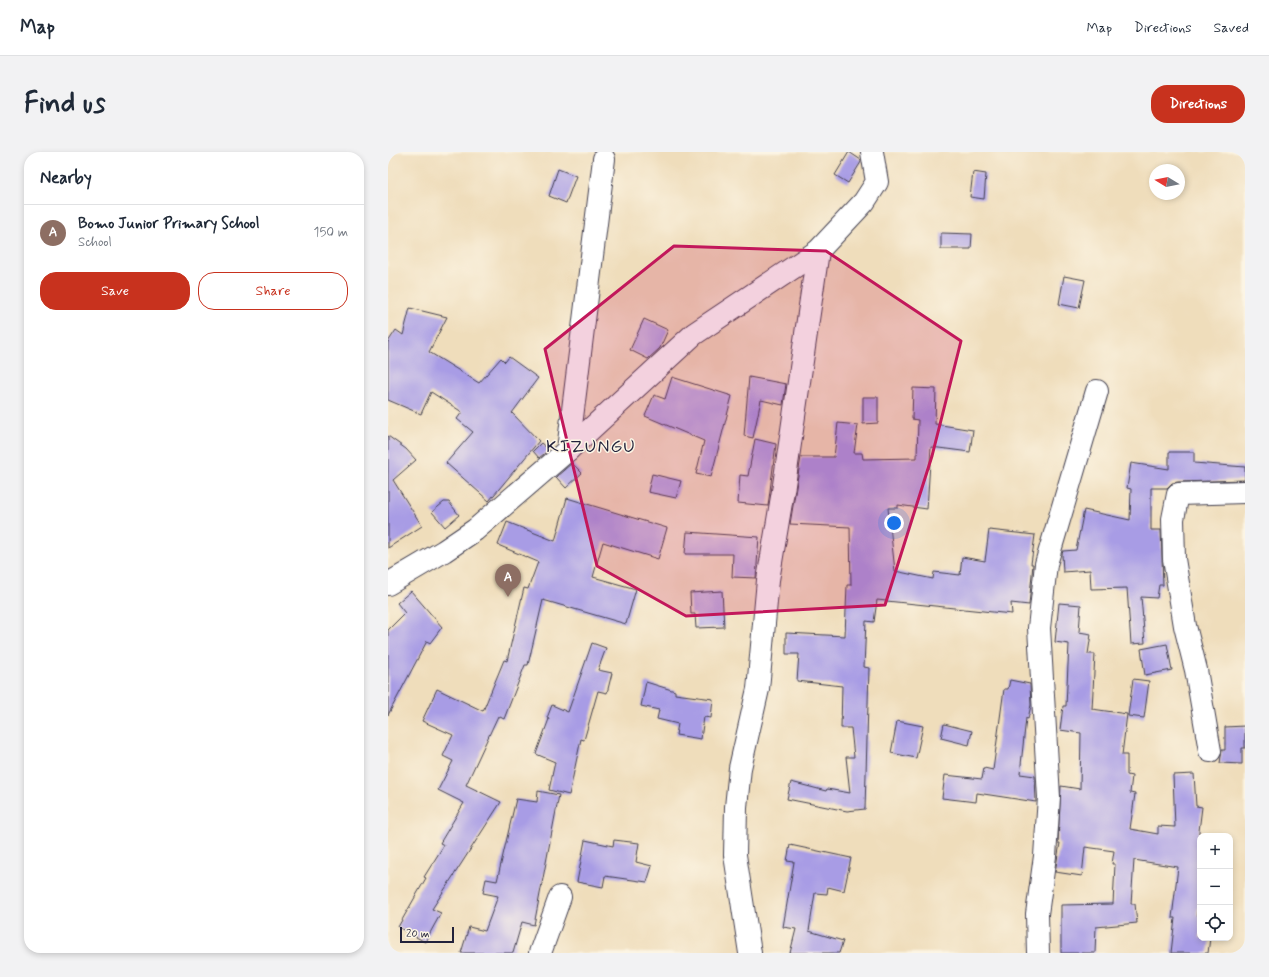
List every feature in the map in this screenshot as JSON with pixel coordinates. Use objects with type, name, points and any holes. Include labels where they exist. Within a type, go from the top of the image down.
[{"type":"street","points":[[388,584],[444,551],[475,530],[568,450],[694,334],[818,251],[864,202],[877,182],[872,152]]},
{"type":"street","points":[[568,450],[604,160]]},
{"type":"street","points":[[750,953],[736,854],[736,807],[740,768],[758,690],[768,580],[784,485],[818,251]]},
{"type":"street","points":[[1038,953],[1037,914],[1044,856],[1048,797],[1039,628],[1041,608],[1046,564],[1097,391]]},
{"type":"street","points":[[1210,751],[1196,670],[1185,626],[1174,559],[1173,520],[1178,494],[1245,492]]},
{"type":"street","points":[[540,953],[560,897]]},
{"type":"highlighted area","points":[[674,246],[826,251],[961,341],[932,456],[885,605],[686,616],[597,566],[545,349]]},
{"type":"building","points":[[849,152],[861,160],[861,162],[848,183],[835,175]]},
{"type":"building","points":[[558,169],[576,176],[566,203],[549,196]]},
{"type":"building","points":[[973,172],[986,174],[984,199],[970,197]]},
{"type":"building","points":[[941,233],[972,234],[971,249],[941,249]]},
{"type":"building","points":[[1064,276],[1085,280],[1079,308],[1059,304]]},
{"type":"building","points":[[410,308],[447,317],[429,352],[479,383],[501,358],[505,362],[509,357],[538,378],[512,413],[539,441],[489,501],[446,463],[473,432],[457,419],[462,412],[431,392],[421,414],[388,400],[388,342],[396,330],[403,335]]},
{"type":"building","points":[[644,319],[668,330],[660,348],[648,359],[630,350]]},
{"type":"building","points":[[672,377],[732,396],[711,477],[696,474],[704,441],[645,416],[654,395],[665,399]]},
{"type":"building","points":[[749,377],[786,384],[783,405],[761,400],[753,438],[744,436]]},
{"type":"building","points":[[913,388],[936,389],[935,424],[973,430],[970,452],[931,447],[927,509],[898,505],[898,508],[888,508],[895,571],[933,579],[934,572],[960,575],[962,557],[985,561],[989,530],[1035,535],[1031,564],[1033,564],[1029,605],[1011,603],[1012,614],[877,600],[874,622],[866,621],[864,667],[869,668],[865,809],[847,811],[787,799],[791,782],[826,791],[827,789],[850,793],[846,757],[854,757],[851,728],[841,728],[842,686],[797,681],[799,654],[786,654],[786,633],[845,636],[847,585],[851,585],[850,527],[790,524],[801,457],[834,457],[838,423],[858,425],[854,453],[862,453],[863,459],[917,458],[918,420],[912,419]]},
{"type":"building","points":[[863,397],[878,397],[878,423],[863,424]]},
{"type":"building","points":[[388,436],[406,449],[416,460],[393,480],[422,526],[388,548]]},
{"type":"building","points":[[755,439],[776,444],[768,506],[738,503],[740,475],[748,476]]},
{"type":"building","points":[[541,443],[549,450],[539,458],[533,451]]},
{"type":"building","points":[[1169,452],[1194,452],[1194,463],[1245,467],[1245,480],[1178,482],[1172,483],[1167,488],[1151,488],[1151,530],[1161,530],[1163,585],[1159,585],[1157,598],[1141,597],[1145,643],[1131,644],[1127,588],[1091,589],[1090,570],[1063,572],[1062,554],[1063,551],[1076,550],[1084,510],[1130,520],[1131,489],[1127,488],[1131,463],[1169,469]]},
{"type":"building","points":[[572,463],[582,473],[566,488],[556,477]]},
{"type":"building","points":[[652,474],[681,481],[676,498],[648,492]]},
{"type":"building","points":[[567,498],[667,528],[658,559],[603,542],[593,577],[636,589],[626,624],[543,600],[528,665],[525,665],[504,719],[498,716],[466,785],[501,802],[432,909],[441,913],[425,942],[398,927],[426,878],[424,877],[444,845],[440,843],[464,803],[438,790],[453,761],[443,756],[453,735],[422,721],[437,689],[483,711],[504,660],[507,661],[524,588],[528,589],[538,562],[498,545],[507,522],[555,541]]},
{"type":"building","points":[[444,502],[449,502],[459,515],[445,527],[432,512]]},
{"type":"building","points":[[687,532],[759,537],[756,578],[732,577],[733,554],[685,554]]},
{"type":"building","points":[[411,591],[442,627],[430,643],[427,641],[388,715],[388,630],[405,613],[397,603]]},
{"type":"building","points":[[722,591],[724,627],[696,628],[695,614],[691,614],[690,593]]},
{"type":"building","points":[[1059,603],[1081,605],[1079,632],[1091,634],[1088,654],[1095,654],[1092,709],[1127,714],[1122,755],[1127,755],[1127,775],[1132,776],[1130,793],[1135,794],[1130,829],[1158,834],[1158,826],[1175,827],[1173,775],[1194,774],[1196,806],[1202,807],[1199,833],[1197,833],[1197,941],[1210,941],[1208,953],[1171,953],[1175,918],[1172,918],[1178,867],[1134,860],[1131,904],[1135,904],[1137,923],[1096,927],[1095,953],[1061,953],[1061,905],[1113,904],[1115,864],[1112,864],[1114,851],[1085,847],[1082,876],[1055,872],[1060,843],[1058,843],[1061,786],[1080,789],[1081,733],[1060,730],[1063,706],[1066,706],[1069,644],[1055,642]]},
{"type":"building","points":[[592,643],[606,648],[598,670],[612,673],[607,693],[598,691],[584,740],[581,739],[569,795],[549,790],[555,762],[536,754],[549,719],[547,718],[552,705],[568,712]]},
{"type":"building","points":[[1167,644],[1172,670],[1145,675],[1141,649]]},
{"type":"building","points":[[1133,679],[1149,681],[1144,718],[1128,716]]},
{"type":"building","points":[[1010,680],[1030,684],[1031,705],[1028,719],[1026,718],[1020,774],[1035,776],[1036,802],[977,793],[976,802],[942,798],[945,775],[982,779],[984,768],[993,770],[1004,689],[1008,689]]},
{"type":"building","points":[[646,682],[675,691],[675,694],[713,699],[711,718],[704,717],[701,739],[676,735],[678,724],[657,719],[659,710],[641,706]]},
{"type":"building","points":[[897,721],[923,726],[916,758],[891,753]]},
{"type":"building","points":[[944,724],[972,731],[969,745],[941,738]]},
{"type":"building","points":[[1245,726],[1245,748],[1242,748],[1242,764],[1220,763],[1222,750],[1225,750],[1225,727]]},
{"type":"building","points":[[538,791],[559,795],[534,925],[522,922],[513,953],[461,953],[469,927],[485,931],[498,896],[483,893],[486,879],[497,881],[516,799],[537,802]]},
{"type":"building","points":[[585,840],[613,846],[614,840],[639,843],[636,862],[652,866],[647,882],[605,876],[603,887],[577,882]]},
{"type":"building","points":[[790,845],[851,858],[844,891],[828,887],[827,894],[815,893],[809,931],[843,941],[839,953],[790,953],[796,929],[783,927],[794,862],[787,861]]},
{"type":"place","name":"Bomo Junior Primary School","points":[[508,597]]},
{"type":"district","name":"KIZUNGU","points":[[591,446]]}]
